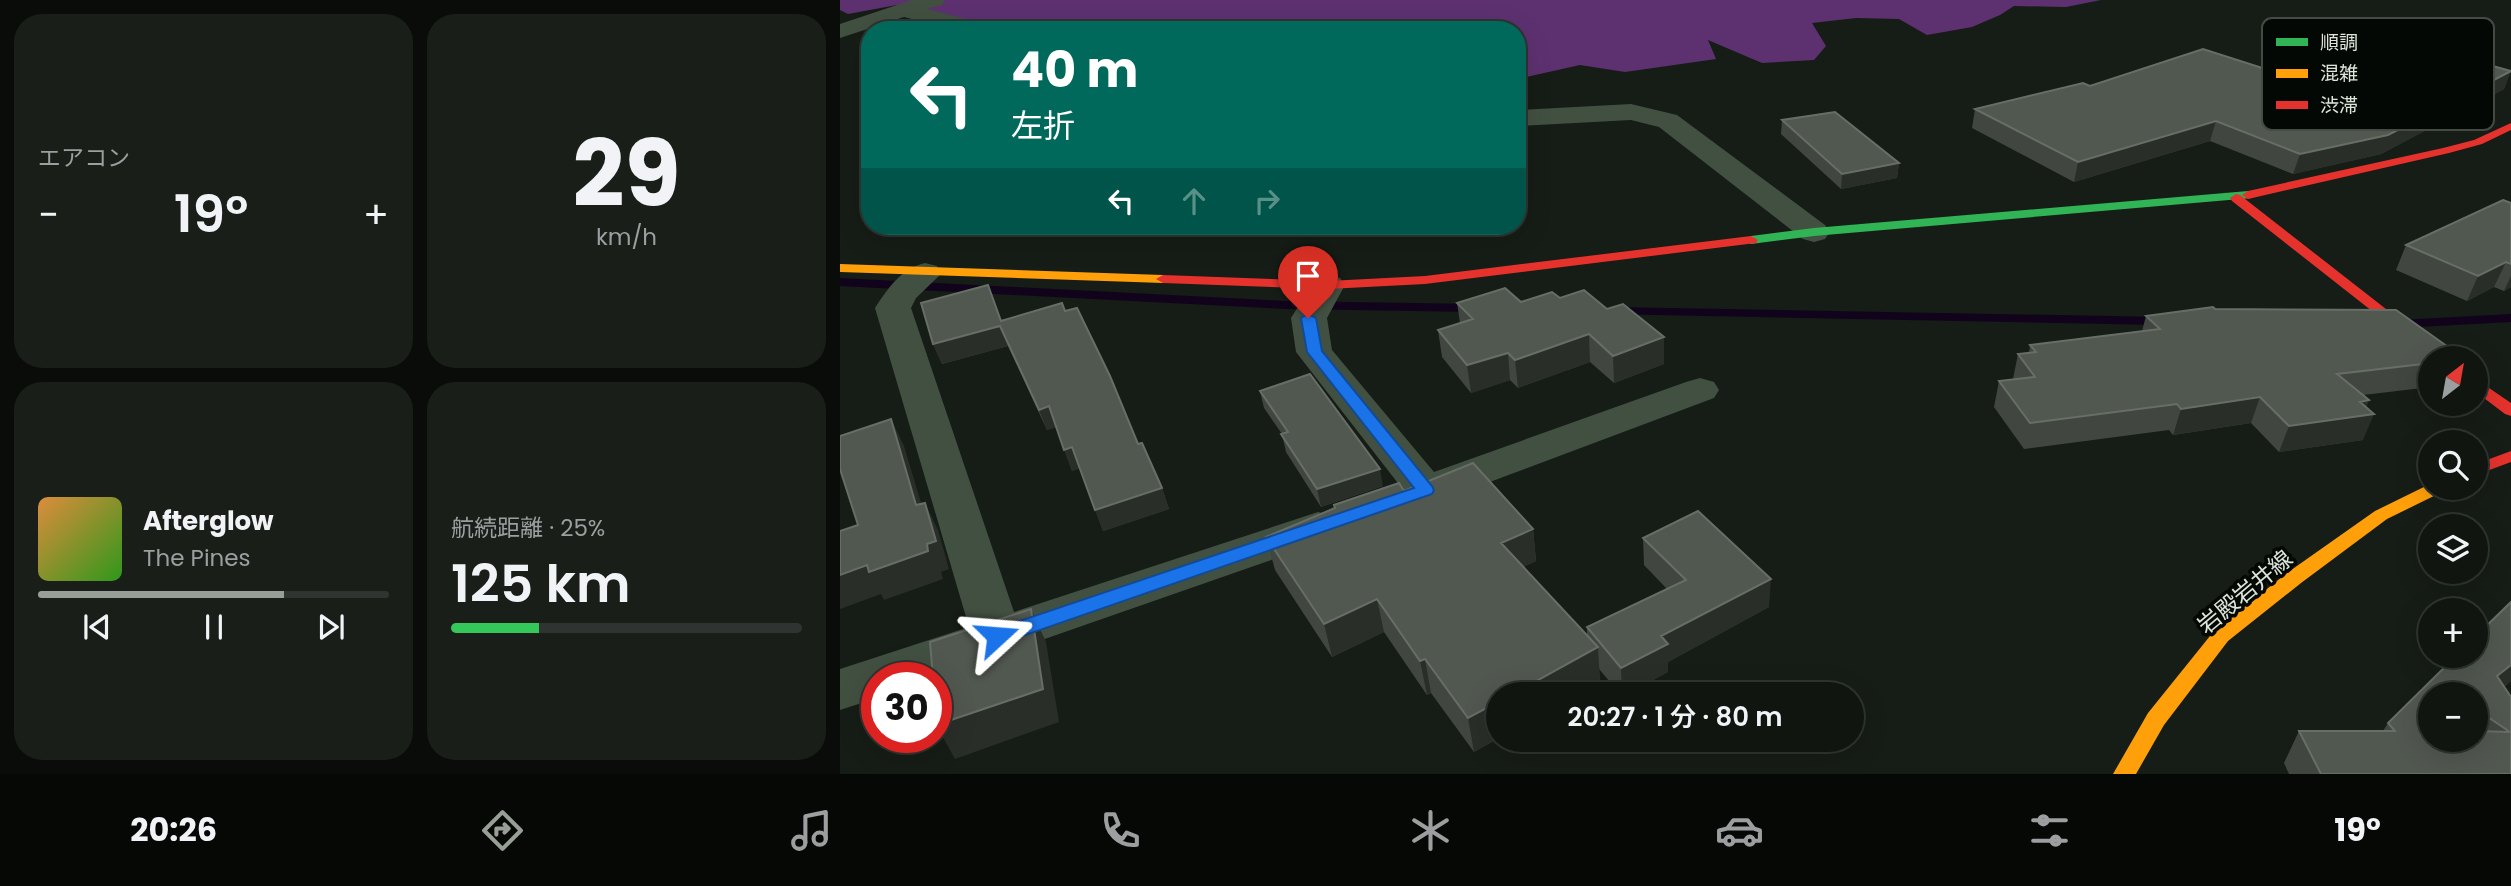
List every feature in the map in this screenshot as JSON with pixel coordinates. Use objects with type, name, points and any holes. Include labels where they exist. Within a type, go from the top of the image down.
[{"type":"street","points":[[870,21],[934,0]]},
{"type":"street","points":[[903,10],[946,21]]},
{"type":"street","points":[[840,31],[861,24]]},
{"type":"street","points":[[1526,118],[1631,112],[1668,121],[1814,232]]},
{"type":"street","points":[[840,268],[1328,285],[1425,280],[1814,232],[2236,198],[2445,151],[2477,142],[2511,126]]},
{"type":"street","points":[[2236,198],[2426,346]]},
{"type":"street","points":[[925,273],[903,292],[893,308],[997,636]]},
{"type":"street","points":[[1328,285],[1308,318],[1314,352],[1391,502]]},
{"type":"street","points":[[840,690],[1391,502],[1700,390]]},
{"type":"street","points":[[2488,393],[2511,411]]},
{"type":"street","points":[[2488,465],[2511,456]]},
{"type":"street","name":"岩殿岩井線","points":[[2124,774],[2156,719],[2221,636],[2294,578],[2381,515],[2418,497]]},
{"type":"shaded area","points":[[840,0],[2101,0],[2066,7],[2014,6],[1972,27],[1927,35],[1899,19],[1856,18],[1812,23],[1826,46],[1814,60],[1762,63],[1708,40],[1716,59],[1625,72],[1580,65],[1526,77],[1526,21],[963,21],[897,5],[848,14],[840,10]]},
{"type":"building","points":[[2203,49],[2262,68],[2262,130],[2398,130],[2388,135],[2300,154],[2216,121],[2078,162],[1975,109],[2083,83],[2090,86]]},
{"type":"building","points":[[2494,66],[2511,71],[2494,80]]},
{"type":"building","points":[[1835,112],[1899,163],[1842,174],[1782,120]]},
{"type":"building","points":[[2503,200],[2511,203],[2511,264],[2506,262],[2478,276],[2406,245]]},
{"type":"building","points":[[988,285],[1001,321],[1062,303],[1065,311],[1077,308],[1110,376],[1138,444],[1142,443],[1162,488],[1095,510],[1072,447],[1064,450],[1049,406],[1039,410],[1000,326],[933,344],[921,303]]},
{"type":"building","points":[[1505,288],[1521,302],[1552,292],[1560,298],[1584,290],[1607,309],[1623,304],[1664,337],[1613,356],[1589,334],[1515,360],[1508,353],[1467,365],[1438,330],[1473,319],[1457,303]]},
{"type":"building","points":[[2213,307],[2396,310],[2447,346],[2418,346],[2418,365],[2337,374],[2369,400],[2360,402],[2374,414],[2289,426],[2260,397],[2181,409],[2177,404],[2030,423],[1999,381],[2035,377],[2018,354],[2036,352],[2030,345],[2160,329],[2146,316]]},
{"type":"building","points":[[1310,374],[1380,469],[1317,489],[1281,434],[1288,432],[1260,391]]},
{"type":"building","points":[[891,419],[916,505],[925,503],[936,541],[927,544],[928,551],[869,572],[867,565],[840,575],[840,531],[858,525],[840,469],[840,436]]},
{"type":"building","points":[[1473,463],[1533,529],[1501,543],[1598,647],[1535,682],[1486,682],[1486,708],[1468,718],[1425,659],[1420,661],[1377,599],[1324,624],[1266,537],[1335,508],[1334,505],[1399,483],[1404,491]]},
{"type":"building","points":[[1698,511],[1771,579],[1661,636],[1668,644],[1621,668],[1587,627],[1686,580],[1643,538]]},
{"type":"building","points":[[2511,602],[2511,665],[2497,676],[2511,697],[2511,774],[2321,774],[2299,731],[2395,731],[2388,723],[2418,693],[2418,752],[2488,752],[2488,731],[2510,732],[2488,717],[2488,682],[2430,682],[2444,668],[2488,668],[2488,624]]},
{"type":"building","points":[[1031,609],[1043,689],[952,720],[952,662],[932,662],[930,642]]},
{"type":"waterway","points":[[840,282],[1286,305],[1477,308]]},
{"type":"waterway","points":[[1612,311],[2163,321]]},
{"type":"waterway","points":[[2399,324],[2511,318]]},
{"type":"traffic: fast","points":[[1751,240],[1814,232],[2248,195]]},
{"type":"traffic: slow","points":[[840,268],[1163,279]]},
{"type":"traffic: slow","points":[[2124,774],[2156,719],[2221,636],[2294,578],[2381,515],[2418,497]]},
{"type":"traffic: jam","points":[[2248,195],[2445,151],[2478,142],[2511,126]]},
{"type":"traffic: jam","points":[[2236,198],[2426,346]]},
{"type":"traffic: jam","points":[[1163,279],[1328,285],[1425,280],[1751,240]]},
{"type":"traffic: jam","points":[[2488,393],[2511,411]]},
{"type":"traffic: jam","points":[[2488,465],[2511,456]]},
{"type":"route","points":[[997,636],[1426,490],[1314,352],[1308,318]]}]
